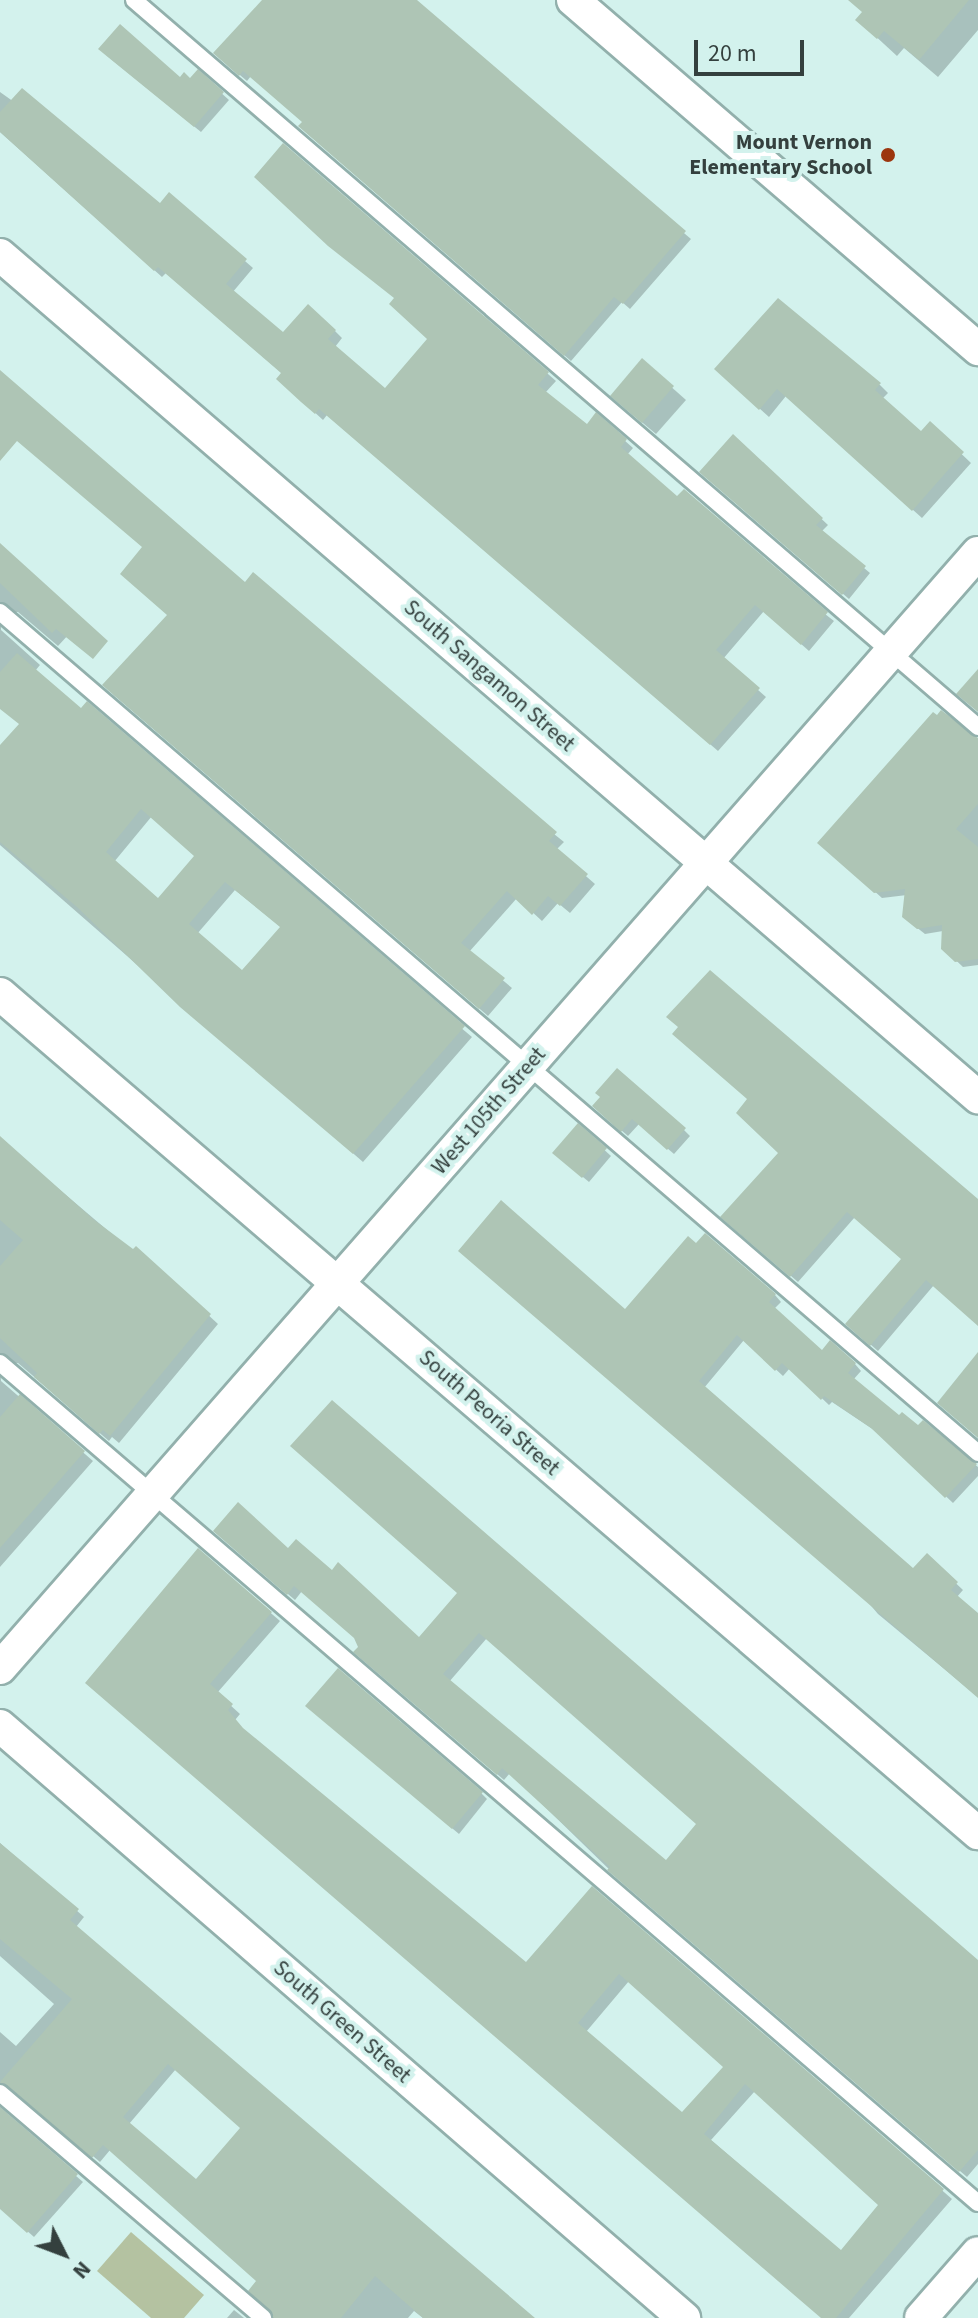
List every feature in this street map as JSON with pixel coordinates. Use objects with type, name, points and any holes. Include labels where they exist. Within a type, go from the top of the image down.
[{"type":"street","points":[[573,0],[978,349]]},
{"type":"street","name":"South Sangamon Street","points":[[0,255],[978,1097]]},
{"type":"street","name":"West 105th Street","points":[[0,1668],[978,553]]},
{"type":"street","name":"South Peoria Street","points":[[0,994],[978,1833]]},
{"type":"street","name":"South Green Street","points":[[0,1726],[684,2318]]},
{"type":"street","points":[[921,2318],[978,2253]]},
{"type":"lane","points":[[134,0],[978,727]]},
{"type":"lane","points":[[0,612],[978,1453]]},
{"type":"lane","points":[[0,1363],[978,2203]]},
{"type":"lane","points":[[0,2093],[263,2318]]},
{"type":"green space","points":[[131,2232],[204,2295],[184,2318],[151,2318],[97,2271]]},
{"type":"building","points":[[262,0],[417,0],[686,231],[623,304],[614,297],[564,356],[298,126],[302,122],[243,71],[239,76],[213,53]]},
{"type":"building","points":[[848,0],[969,0],[919,60],[884,31],[877,39],[855,20],[862,12]]},
{"type":"building","points":[[120,24],[180,77],[184,72],[190,78],[198,69],[224,92],[194,127],[98,49]]},
{"type":"building","points":[[22,88],[160,203],[169,192],[247,259],[226,284],[283,332],[308,304],[336,330],[328,339],[385,388],[427,339],[389,304],[394,298],[328,246],[254,177],[283,143],[549,372],[538,385],[587,424],[596,412],[627,439],[621,447],[677,496],[684,489],[828,612],[801,645],[755,605],[716,650],[760,688],[710,745],[319,409],[315,414],[301,402],[276,379],[281,373],[158,267],[154,271],[0,132],[0,112]]},
{"type":"building","points":[[778,298],[881,383],[875,390],[921,431],[930,421],[964,452],[912,511],[777,389],[759,410],[714,369]]},
{"type":"building","points":[[642,358],[674,386],[642,423],[610,396]]},
{"type":"building","points":[[0,370],[245,582],[253,572],[557,832],[549,841],[588,874],[560,906],[548,896],[532,915],[507,891],[461,943],[505,978],[479,1009],[102,685],[167,615],[120,574],[142,547],[17,441],[0,461]]},
{"type":"building","points":[[733,434],[823,518],[816,525],[866,566],[842,595],[699,472]]},
{"type":"building","points":[[0,543],[108,641],[93,659],[56,629],[52,633],[0,583]]},
{"type":"building","points":[[17,653],[81,708],[87,701],[465,1026],[353,1154],[180,1007],[77,907],[0,842],[0,745],[19,724],[0,709],[0,672]],"holes":[[[141,809],[194,856],[158,898],[106,852]],[[225,882],[280,927],[242,970],[189,924]]]},
{"type":"building","points":[[978,669],[978,712],[956,694]]},
{"type":"building","points":[[941,710],[978,738],[978,804],[956,829],[978,847],[978,959],[955,962],[941,949],[942,925],[917,929],[902,917],[905,889],[874,893],[817,843],[933,712],[937,715]]},
{"type":"building","points":[[710,970],[978,1199],[978,1326],[926,1280],[870,1346],[845,1324],[901,1259],[847,1212],[790,1277],[720,1217],[778,1153],[736,1113],[747,1099],[672,1034],[678,1027],[666,1017]]},
{"type":"building","points":[[617,1068],[686,1128],[667,1150],[632,1119],[621,1132],[592,1106],[600,1097],[595,1093]]},
{"type":"building","points":[[578,1123],[607,1148],[582,1178],[552,1153]]},
{"type":"building","points":[[0,1136],[93,1219],[133,1249],[136,1246],[211,1314],[110,1436],[103,1430],[99,1434],[34,1377],[37,1373],[0,1338],[0,1266],[23,1240],[0,1220]]},
{"type":"building","points":[[501,1200],[625,1309],[688,1236],[696,1243],[705,1233],[776,1294],[769,1302],[822,1350],[830,1340],[856,1363],[848,1373],[899,1415],[902,1412],[918,1425],[923,1420],[977,1464],[945,1498],[871,1428],[824,1396],[821,1400],[782,1363],[775,1371],[737,1335],[699,1381],[913,1568],[927,1553],[958,1582],[951,1590],[978,1613],[978,1698],[458,1251]]},
{"type":"building","points":[[978,1352],[978,1438],[937,1403]]},
{"type":"building","points":[[20,1394],[85,1451],[0,1548],[0,1417]]},
{"type":"building","points":[[332,1400],[978,1960],[978,2150],[959,2172],[607,1870],[610,1867],[502,1768],[497,1775],[353,1652],[358,1647],[354,1638],[294,1586],[287,1595],[213,1531],[238,1502],[288,1548],[296,1539],[332,1570],[338,1562],[419,1637],[457,1593],[290,1446]],"holes":[[[479,1633],[696,1824],[666,1860],[443,1674]]]},
{"type":"building","points":[[198,1548],[272,1612],[210,1684],[233,1704],[228,1710],[243,1728],[526,1962],[592,1886],[944,2189],[836,2318],[821,2318],[85,1683]],"holes":[[[619,1974],[723,2067],[682,2112],[578,2023]],[[745,2084],[878,2205],[841,2250],[704,2134]]]},
{"type":"building","points":[[338,1668],[483,1792],[452,1829],[305,1706]]},
{"type":"building","points":[[0,1843],[79,1909],[70,1920],[535,2318],[423,2318],[375,2276],[341,2318],[274,2318],[248,2291],[256,2281],[103,2145],[92,2158],[0,2082],[72,1999],[0,1939]],"holes":[[[168,2064],[240,2128],[196,2179],[123,2117]]]},
{"type":"building","points":[[0,2107],[78,2174],[27,2233],[0,2209]]},
{"type":"place","name":"Mount Vernon Elementary School","points":[[888,155]]}]
